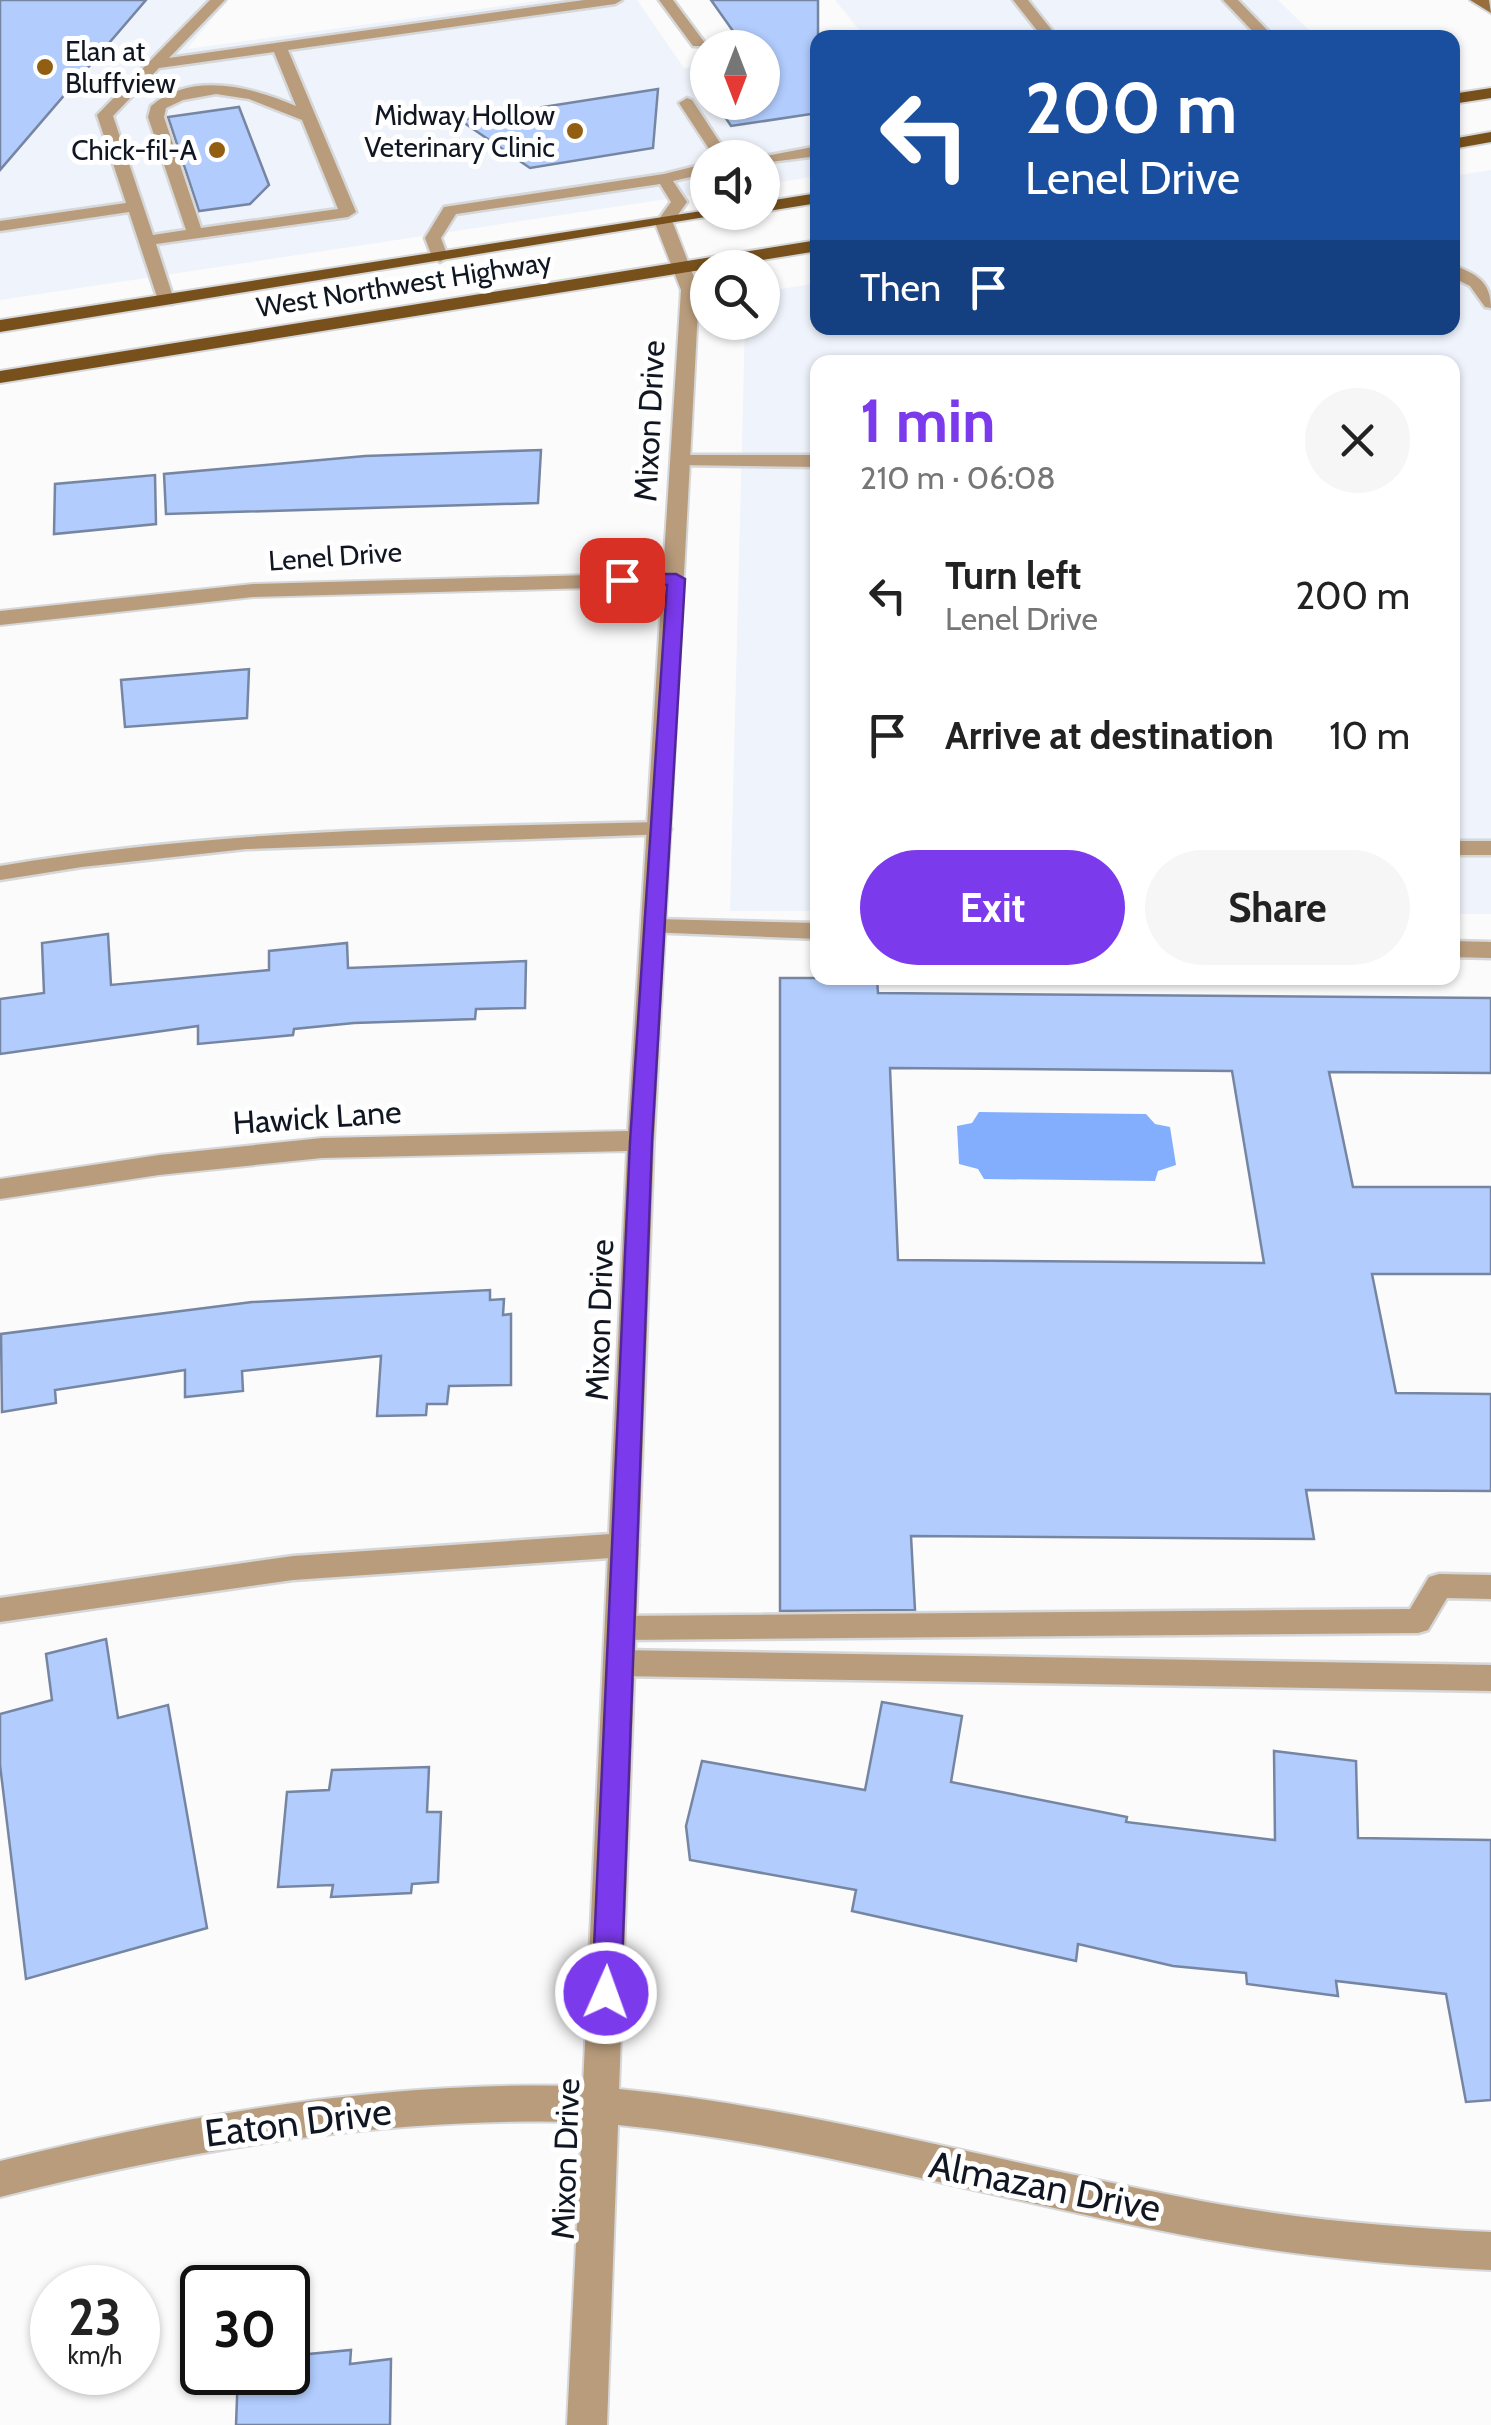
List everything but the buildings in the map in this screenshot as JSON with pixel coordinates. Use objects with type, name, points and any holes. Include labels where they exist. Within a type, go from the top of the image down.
[{"type":"main road","points":[[1478,0],[1491,8]]},
{"type":"main road","points":[[1460,98],[1491,93]]},
{"type":"main road","points":[[1460,143],[1491,138]]},
{"type":"main road","points":[[780,204],[810,199]]},
{"type":"main road","name":"West Northwest Highway","points":[[0,326],[690,218]]},
{"type":"main road","name":"West Northwest Highway","points":[[0,378],[810,246]]},
{"type":"street","name":"Mixon Drive","points":[[587,2425],[641,1142],[684,461],[690,290],[664,222]]},
{"type":"street","name":"Lenel Drive","points":[[0,618],[208,594],[394,580],[676,579]]},
{"type":"street","name":"Hawick Lane","points":[[0,1189],[159,1164],[322,1148],[641,1142]]},
{"type":"street","name":"Eaton Drive","points":[[0,2180],[126,2146],[317,2113],[520,2102],[602,2106]]},
{"type":"street","name":"Almazan Drive","points":[[602,2106],[676,2113],[1221,2221],[1346,2241],[1491,2251]]},
{"type":"lane","points":[[166,300],[106,114],[218,0]]},
{"type":"lane","points":[[152,65],[615,0]]},
{"type":"lane","points":[[666,0],[690,32]]},
{"type":"lane","points":[[1020,0],[1045,30]]},
{"type":"lane","points":[[1230,0],[1260,30]]},
{"type":"lane","points":[[146,242],[348,212],[279,47]]},
{"type":"lane","points":[[195,234],[156,117],[159,106],[175,97],[241,89],[308,117]]},
{"type":"lane","points":[[687,103],[711,140]]},
{"type":"lane","points":[[780,156],[810,152]]},
{"type":"lane","points":[[440,257],[433,238],[450,210],[690,172]]},
{"type":"lane","points":[[664,179],[679,202],[664,222]]},
{"type":"lane","points":[[0,226],[135,206]]},
{"type":"lane","points":[[1460,274],[1476,282],[1491,303]]},
{"type":"lane","points":[[684,461],[810,461]]},
{"type":"lane","points":[[0,874],[89,856],[255,840],[660,828]]},
{"type":"lane","points":[[1460,848],[1491,848]]},
{"type":"lane","points":[[654,927],[810,931]]},
{"type":"lane","points":[[1460,949],[1491,950]]},
{"type":"lane","points":[[0,1610],[30,1602],[294,1568],[624,1546]]},
{"type":"lane","points":[[622,1628],[1418,1622],[1440,1586],[1491,1586]]},
{"type":"lane","points":[[620,1663],[1491,1678]]},
{"type":"shaded area","points":[[0,0],[228,0],[187,49],[544,0],[637,0],[684,68],[690,67],[690,120],[780,120],[780,85],[810,56],[810,177],[780,182],[780,140],[690,140],[690,196],[0,300]]},
{"type":"shaded area","points":[[835,0],[1278,0],[1309,30],[859,30]]},
{"type":"shaded area","points":[[1491,170],[1491,914],[1460,914],[1460,355],[810,355],[810,911],[730,911],[745,340],[780,340],[780,289],[810,284],[810,335],[1460,335],[1460,175]]},
{"type":"water","points":[[979,1112],[1146,1114],[1155,1124],[1170,1127],[1176,1165],[1158,1171],[1155,1181],[984,1179],[978,1169],[959,1164],[957,1126],[972,1123]]},
{"type":"place","name":"Elan at Bluffview","points":[[45,67]]},
{"type":"place","name":"Midway Hollow Veterinary Clinic","points":[[575,131]]},
{"type":"place","name":"Chick-fil-A","points":[[217,150]]},
{"type":"route","points":[[606,1993],[641,1142],[676,579],[622,580]]}]
